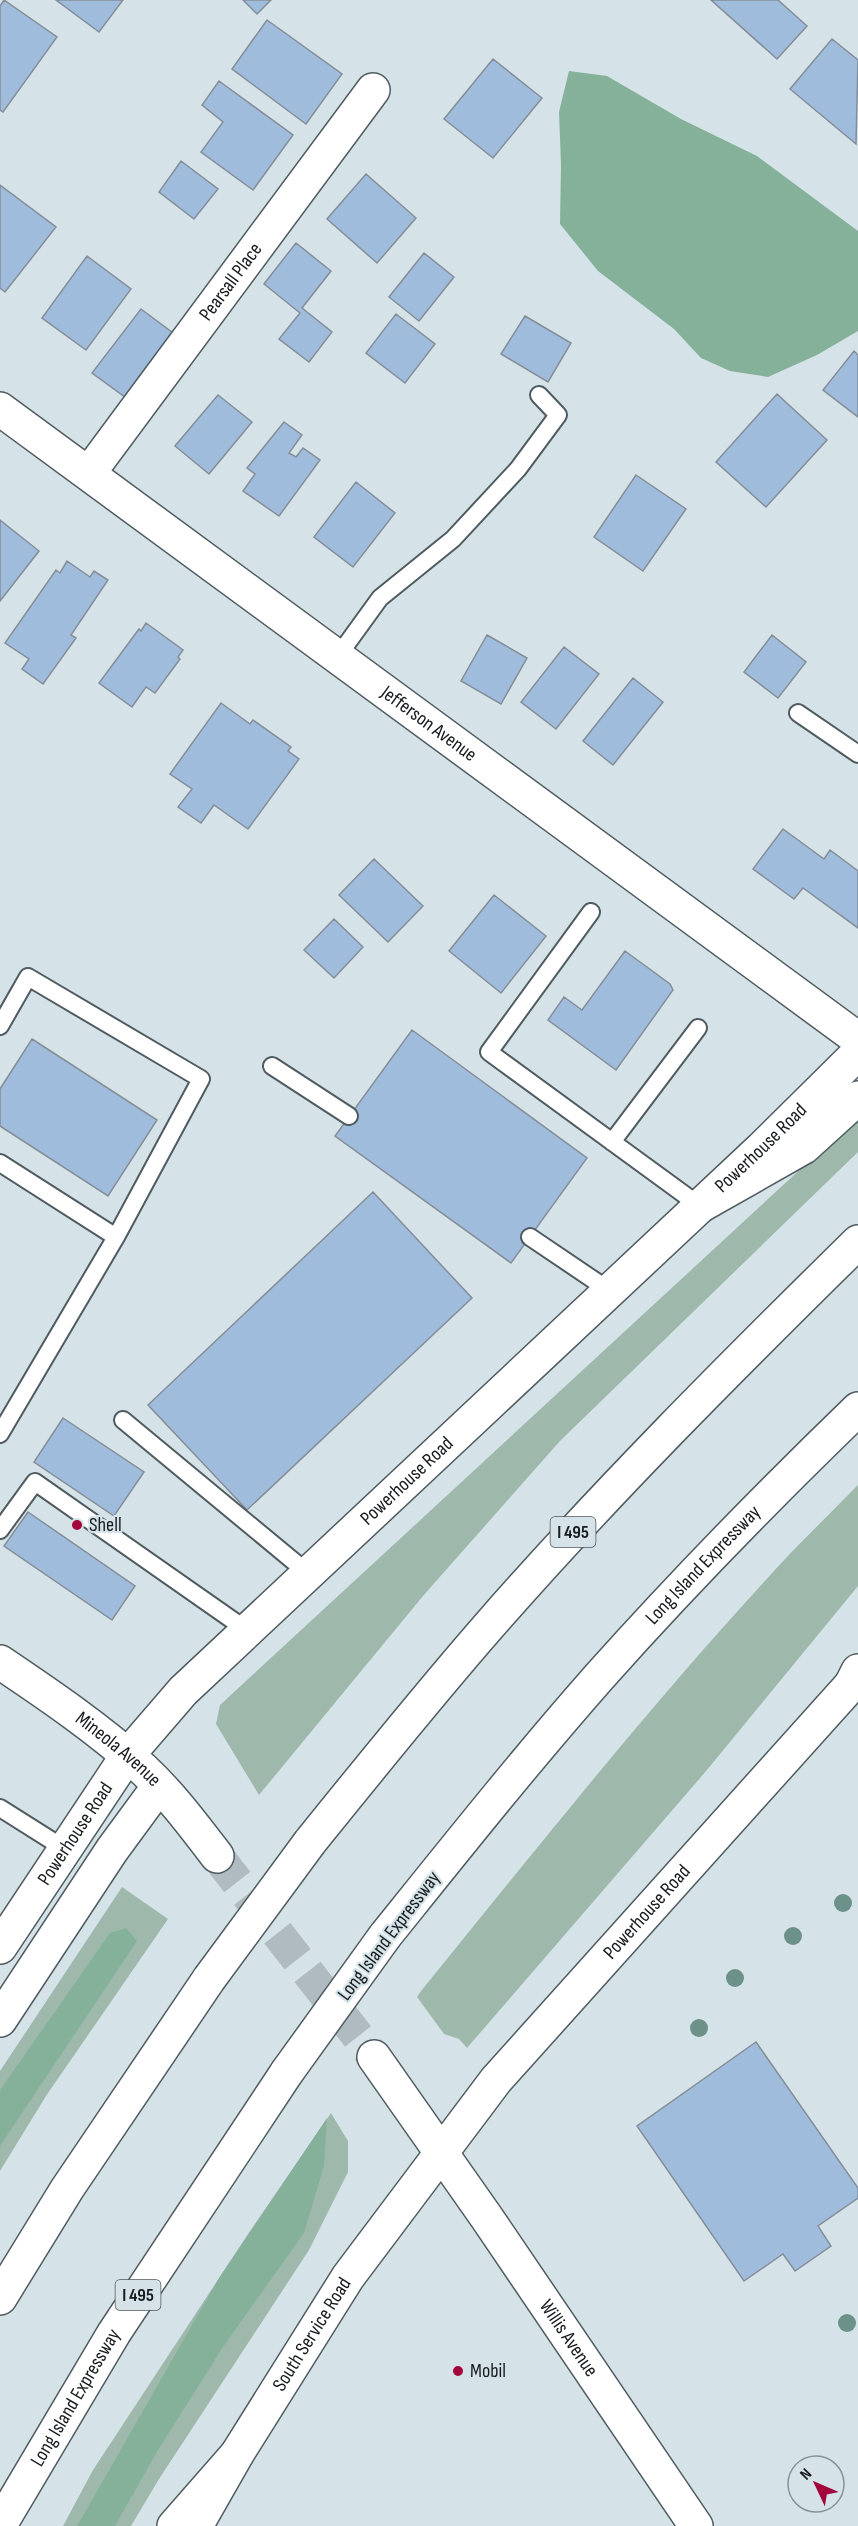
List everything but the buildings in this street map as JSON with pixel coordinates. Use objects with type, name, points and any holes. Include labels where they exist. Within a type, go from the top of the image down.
[{"type":"main road","name":"Pearsall Place","points":[[89,473],[373,90]]},
{"type":"main road","name":"Jefferson Avenue","points":[[0,409],[858,1039]]},
{"type":"main road","name":"Powerhouse Road","points":[[1,1943],[127,1756],[183,1691],[700,1206],[858,1053]]},
{"type":"main road","points":[[700,1206],[804,1147],[858,1098]]},
{"type":"main road","name":"I 495","points":[[0,2298],[67,2188],[209,1979],[310,1842],[409,1719],[576,1529],[768,1330],[858,1242]]},
{"type":"main road","name":"Long Island Expressway","points":[[0,2525],[114,2333],[287,2072],[386,1936],[505,1786],[600,1676],[701,1566],[858,1409]]},
{"type":"main road","name":"Mineola Avenue","points":[[0,1662],[58,1702],[127,1756],[159,1786],[217,1856]]},
{"type":"main road","name":"Powerhouse Road","points":[[441,2151],[496,2080],[856,1678]]},
{"type":"main road","name":"Powerhouse Road","points":[[0,2020],[112,1850],[159,1786]]},
{"type":"main road","points":[[374,2057],[441,2151]]},
{"type":"main road","name":"South Service Road","points":[[196,2526],[237,2454],[348,2277],[441,2151]]},
{"type":"main road","name":"Willis Avenue","points":[[441,2151],[696,2526]]},
{"type":"main road","points":[[174,2526],[237,2454]]},
{"type":"lane","points":[[338,656],[380,598],[453,540],[518,469],[558,415],[539,395]]},
{"type":"lane","points":[[798,713],[858,754]]},
{"type":"lane","points":[[591,912],[489,1052],[700,1206]]},
{"type":"lane","points":[[0,1026],[28,976],[201,1079],[116,1236],[0,1434]]},
{"type":"lane","points":[[612,1142],[698,1028]]},
{"type":"lane","points":[[272,1066],[349,1116]]},
{"type":"lane","points":[[0,1163],[116,1236]]},
{"type":"lane","points":[[530,1237],[610,1291]]},
{"type":"lane","points":[[123,1420],[309,1574]]},
{"type":"lane","points":[[0,1530],[35,1482],[248,1631]]},
{"type":"lane","points":[[2,1813],[65,1849]]},
{"type":"green space","points":[[569,71],[607,76],[681,119],[757,156],[858,231],[858,331],[817,355],[768,377],[730,371],[701,358],[674,329],[598,271],[560,224],[559,112]]},
{"type":"green space","points":[[858,1120],[858,1152],[560,1441],[423,1596],[259,1795],[216,1724],[220,1705],[819,1152]]},
{"type":"green space","points":[[858,1485],[858,1586],[707,1770],[467,2048],[459,2039],[444,2034],[417,1997],[421,1991],[589,1784],[718,1632],[774,1570]]},
{"type":"green space","points":[[122,1887],[168,1919],[46,2096],[0,2171],[0,2071]]},
{"type":"green space","points":[[126,1928],[137,1941],[0,2146],[0,2090],[110,1933]]},
{"type":"green space","points":[[331,2113],[348,2141],[348,2172],[309,2250],[159,2479],[131,2526],[63,2526],[93,2470],[248,2234]]},
{"type":"green space","points":[[327,2118],[324,2166],[304,2233],[223,2347],[158,2450],[115,2526],[77,2526],[219,2278]]},
{"type":"tunnel","points":[[217,1856],[374,2057]]},
{"type":"place","name":"Shell","points":[[77,1525]]},
{"type":"place","name":"Mobil","points":[[458,2371]]}]
